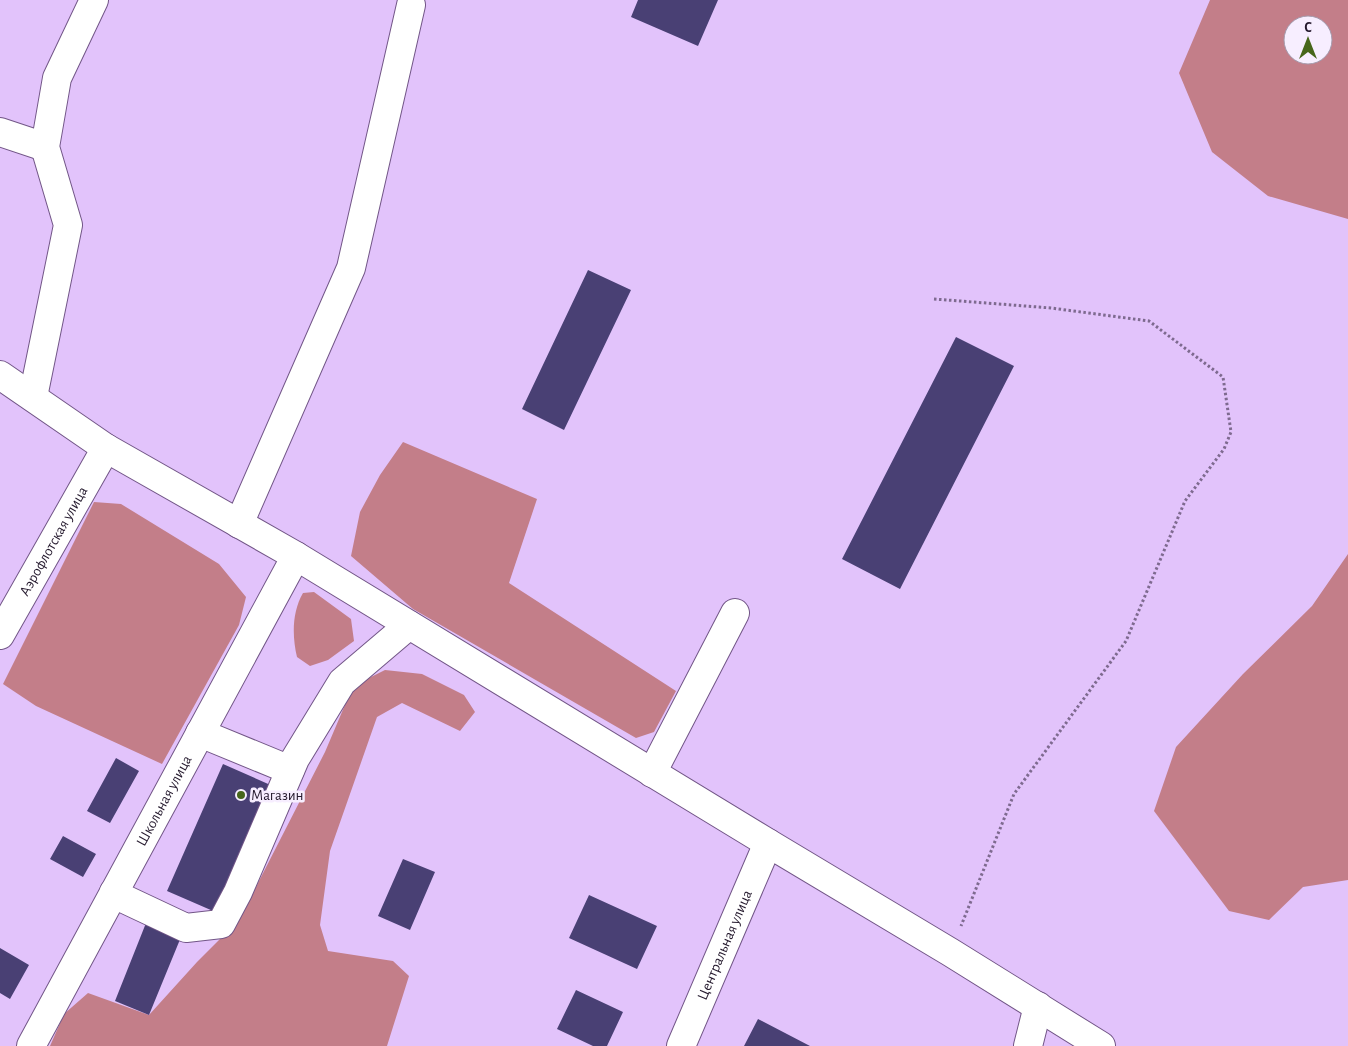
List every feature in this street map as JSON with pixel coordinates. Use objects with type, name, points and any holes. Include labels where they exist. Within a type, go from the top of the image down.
[{"type":"street","points":[[33,397],[68,225],[45,147],[57,78],[94,0]]},
{"type":"street","points":[[240,524],[351,268],[411,5]]},
{"type":"street","points":[[0,132],[45,147]]},
{"type":"street","points":[[0,375],[106,448],[296,556],[1102,1046]]},
{"type":"street","name":"Аэрофлотская улица","points":[[0,635],[106,448]]},
{"type":"street","name":"Школьная улица","points":[[31,1046],[296,556]]},
{"type":"street","points":[[652,773],[734,613]]},
{"type":"street","points":[[114,892],[118,896],[186,928],[221,924],[238,892],[295,759],[342,682],[409,625]]},
{"type":"street","points":[[200,733],[290,770]]},
{"type":"street","name":"Центральная улица","points":[[681,1046],[768,844]]},
{"type":"street","points":[[1028,1046],[1038,1006]]},
{"type":"path","points":[[934,299],[1051,308],[1149,321],[1223,378],[1231,432],[1224,449],[1185,501],[1126,640],[1014,794],[950,952]]},
{"type":"shaded area","points":[[1210,0],[1348,0],[1348,219],[1268,196],[1212,152],[1179,73]]},
{"type":"shaded area","points":[[403,442],[537,499],[509,583],[676,691],[654,732],[636,738],[413,609],[351,556],[360,512],[380,475]]},
{"type":"shaded area","points":[[94,502],[121,504],[219,564],[246,597],[239,625],[162,764],[36,706],[3,684]]},
{"type":"shaded area","points":[[1348,554],[1348,880],[1303,887],[1269,920],[1229,911],[1154,811],[1176,747],[1243,674],[1312,606]]},
{"type":"shaded area","points":[[314,592],[351,619],[354,641],[328,660],[310,666],[297,657],[294,641],[294,624],[299,600],[303,593]]},
{"type":"shaded area","points":[[385,670],[422,674],[464,695],[475,712],[460,731],[402,703],[377,717],[330,851],[320,925],[328,951],[393,961],[409,976],[387,1046],[50,1046],[64,1014],[88,993],[149,1015],[197,962],[239,920],[325,752],[353,686]]},
{"type":"building","points":[[638,0],[718,0],[698,46],[631,17]]},
{"type":"building","points":[[588,270],[631,290],[564,430],[522,409]]},
{"type":"building","points":[[956,337],[1014,366],[900,589],[842,559]]},
{"type":"building","points":[[116,758],[139,771],[110,823],[87,811]]},
{"type":"building","points":[[223,764],[275,787],[220,914],[167,891]]},
{"type":"building","points":[[63,836],[96,854],[83,877],[50,859]]},
{"type":"building","points":[[403,859],[435,872],[410,930],[378,916]]},
{"type":"building","points":[[589,895],[657,926],[637,969],[569,938]]},
{"type":"building","points":[[146,923],[181,937],[149,1015],[115,1001]]},
{"type":"building","points":[[0,948],[29,965],[10,999],[0,993]]},
{"type":"building","points":[[576,990],[623,1012],[607,1046],[593,1046],[557,1029]]},
{"type":"building","points":[[758,1019],[810,1046],[744,1046]]},
{"type":"place","name":"Магазин","points":[[241,795]]}]
